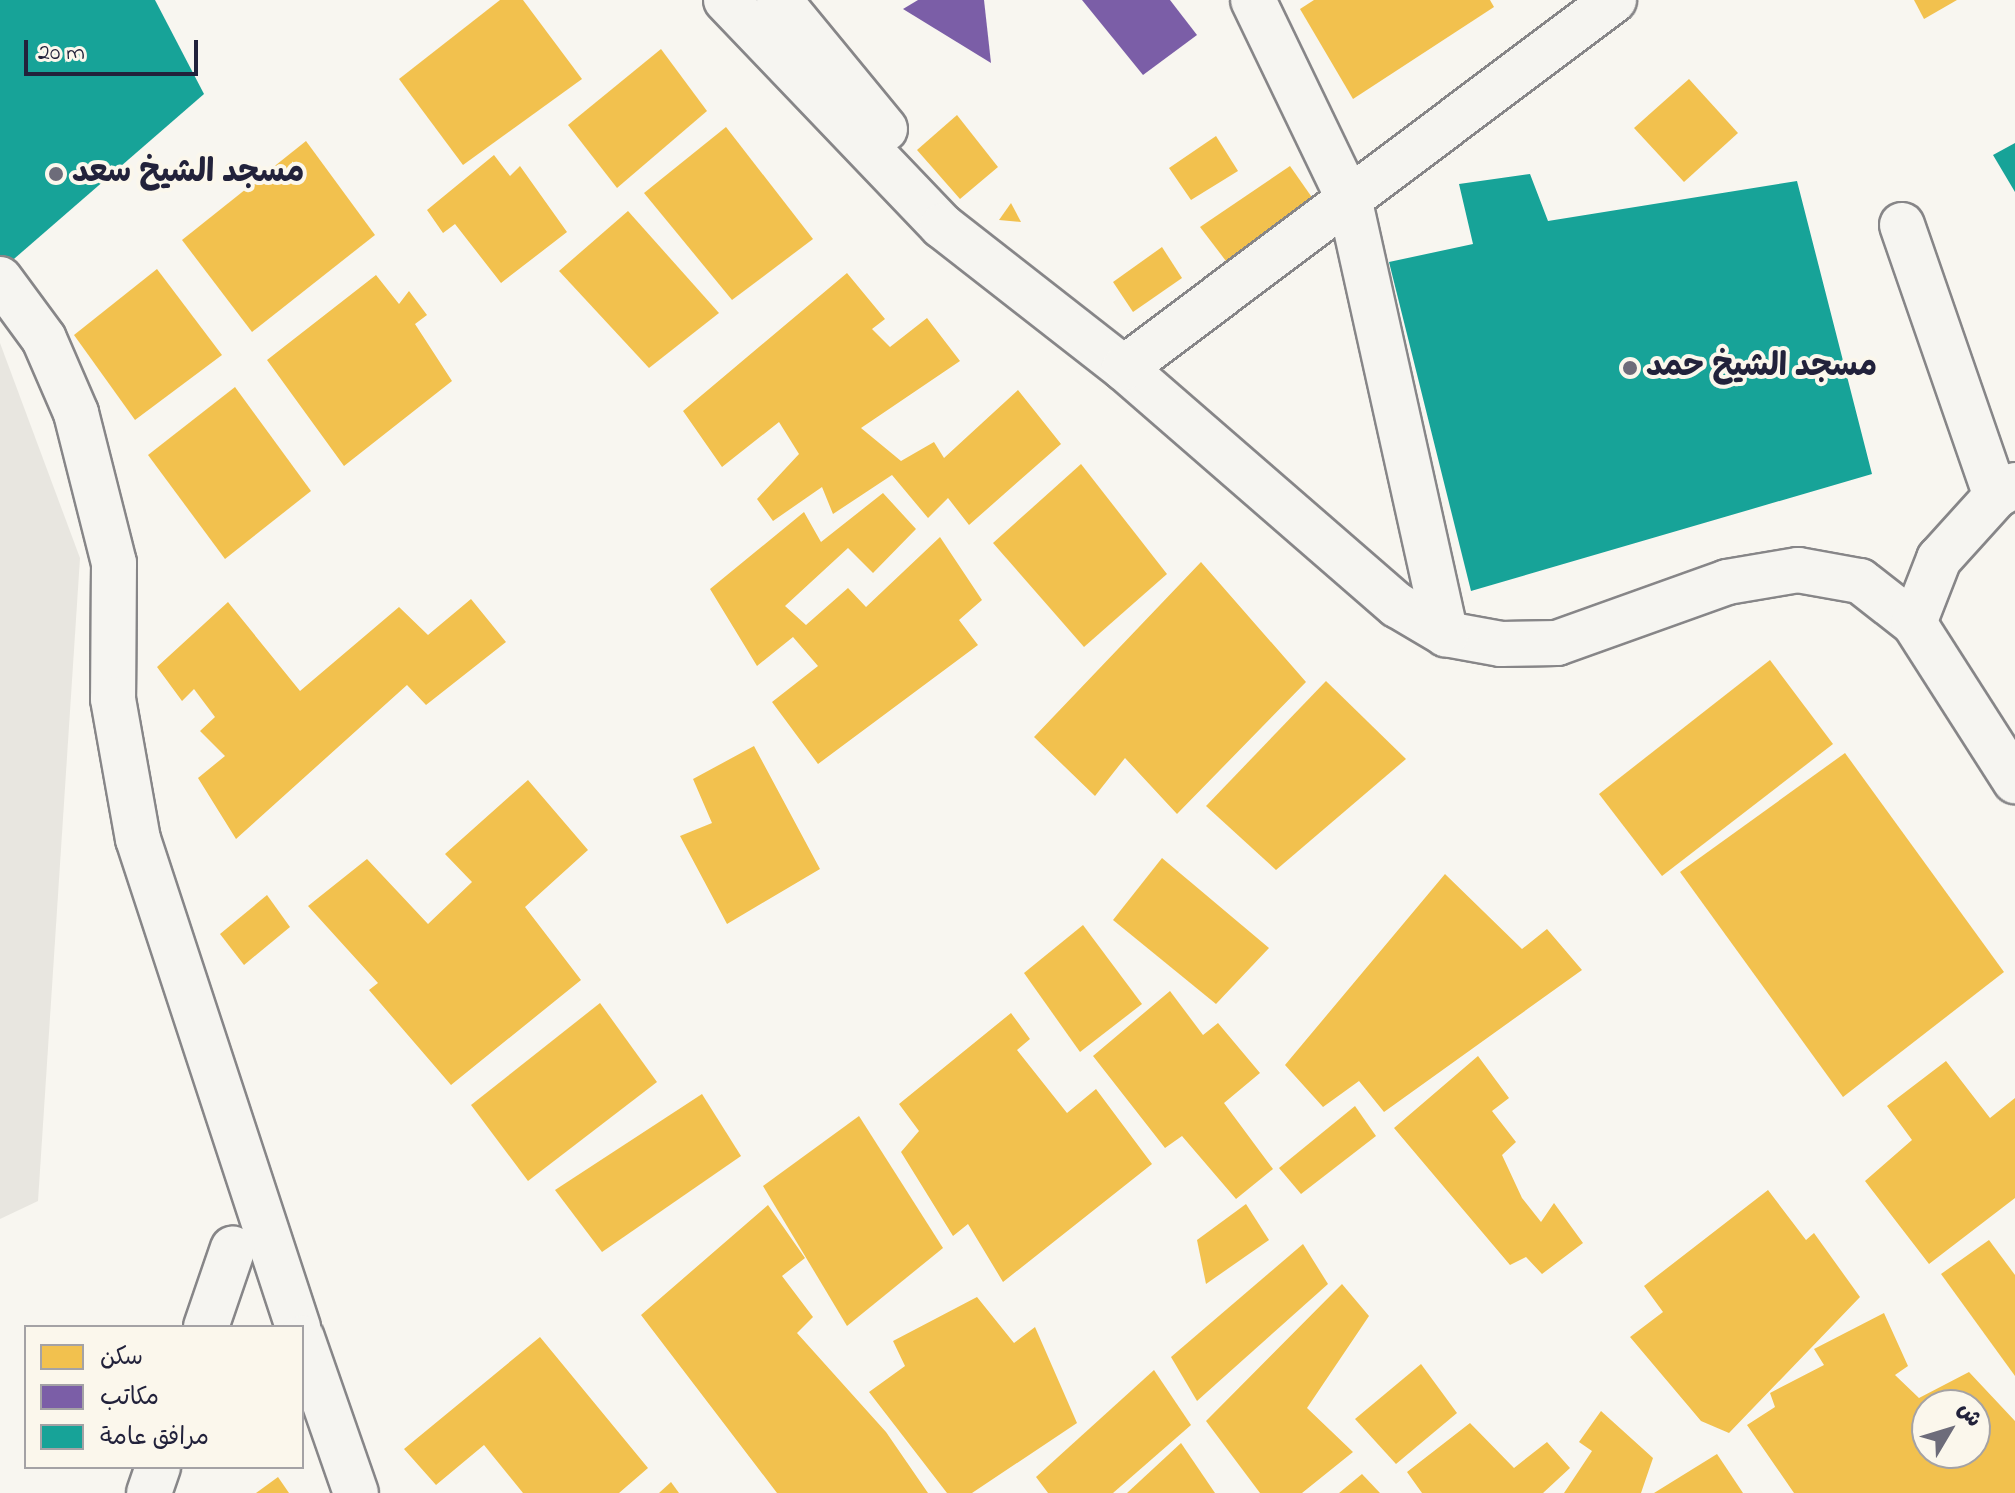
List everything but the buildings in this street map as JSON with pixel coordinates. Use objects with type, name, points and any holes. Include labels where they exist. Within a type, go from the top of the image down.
[{"type":"street","points":[[726,0],[942,226],[1124,368],[1397,605],[1446,634],[1501,644],[1557,643],[1655,604],[1727,582],[1798,570],[1860,581],[1914,623],[2015,781]]},
{"type":"street","points":[[779,0],[1014,284]]},
{"type":"street","points":[[1253,0],[1350,202],[1446,634]]},
{"type":"street","points":[[1124,368],[1350,202],[1614,0]]},
{"type":"street","points":[[1902,225],[2006,490],[1939,559],[1914,623]]},
{"type":"street","points":[[0,279],[44,339],[76,413],[114,563],[113,699],[138,839],[297,1325]]},
{"type":"street","points":[[207,1325],[233,1248]]},
{"type":"street","points":[[304,1344],[356,1493]]},
{"type":"street","points":[[149,1493],[157,1469]]},
{"type":"shaded area","points":[[0,343],[80,558],[38,1201],[0,1219]]},
{"type":"place","name":"مسجد الشيخ سعد","points":[[56,174]]},
{"type":"place","name":"مسجد الشيخ حمد","points":[[1630,368]]}]
